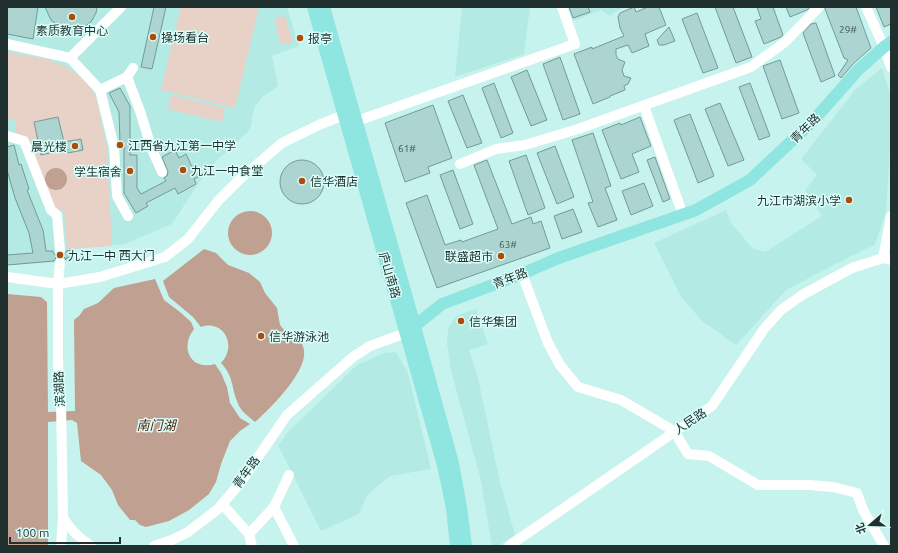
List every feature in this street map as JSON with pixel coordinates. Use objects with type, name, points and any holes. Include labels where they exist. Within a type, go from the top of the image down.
[{"type":"main road","name":"庐山南路","points":[[313,7],[344,115],[410,330],[453,463],[466,546]]},
{"type":"main road","name":"庐山南路","points":[[324,7],[357,121],[410,330],[443,465],[452,508],[456,546]]},
{"type":"main road","name":"青年路","points":[[410,330],[442,304],[522,274],[556,259],[696,210],[750,180],[812,122],[859,69],[887,44]]},
{"type":"street","points":[[70,58],[121,7]]},
{"type":"street","points":[[357,121],[575,44],[562,7]]},
{"type":"street","points":[[460,164],[496,149],[525,146],[578,129],[751,67],[785,42],[819,7]]},
{"type":"street","points":[[866,7],[887,44],[891,67]]},
{"type":"street","points":[[7,44],[70,58],[100,90],[114,147],[117,196],[128,216]]},
{"type":"street","points":[[100,90],[130,72],[151,147],[162,172]]},
{"type":"street","points":[[644,106],[683,215]]},
{"type":"street","points":[[7,277],[58,284],[100,277],[165,257],[188,239],[218,202],[239,180],[282,144],[315,126],[344,115]]},
{"type":"street","name":"滨湖路","points":[[7,136],[24,141],[51,210],[57,215],[60,256],[58,284],[58,364],[63,517],[61,546]]},
{"type":"street","points":[[887,259],[891,216]]},
{"type":"street","name":"人民路","points":[[509,546],[712,406],[764,329],[781,310],[802,295],[852,268],[887,259]]},
{"type":"street","points":[[522,274],[548,343],[560,366],[578,387],[621,400],[674,431],[688,454],[709,456],[758,485],[810,485],[833,487],[857,493],[863,510],[884,546]]},
{"type":"street","name":"青年路","points":[[154,546],[172,540],[188,532],[218,509],[241,482],[287,416],[353,357],[370,346],[410,330]]},
{"type":"street","points":[[248,534],[274,507],[289,474]]},
{"type":"street","points":[[222,504],[248,534],[252,546]]},
{"type":"street","points":[[274,507],[294,546]]},
{"type":"street","points":[[63,517],[67,525],[91,546]]},
{"type":"shaded area","name":"江西省九江第一中学","points":[[7,7],[287,7],[299,46],[272,56],[278,86],[262,97],[254,108],[250,130],[216,161],[196,187],[172,224],[125,244],[75,249],[74,261],[7,265]]},
{"type":"shaded area","points":[[181,7],[259,7],[235,108],[161,90]]},
{"type":"shaded area","points":[[462,7],[530,7],[524,54],[455,77]]},
{"type":"shaded area","points":[[569,7],[623,7],[610,16],[601,10],[574,21]]},
{"type":"shaded area","points":[[285,16],[293,42],[281,45],[274,19]]},
{"type":"shaded area","points":[[7,51],[15,54],[43,58],[65,66],[77,74],[89,86],[96,97],[107,149],[112,246],[67,249],[64,211],[53,208],[38,171],[29,140],[15,132],[15,120],[7,120]]},
{"type":"shaded area","name":"九江市湖滨小学","points":[[882,68],[891,96],[891,134],[886,211],[875,245],[786,290],[736,345],[701,320],[680,295],[654,243],[726,210],[731,223],[752,248],[765,252],[822,216],[805,190],[817,175],[801,159],[856,89]]},
{"type":"shaded area","points":[[171,95],[225,108],[222,122],[168,109]]},
{"type":"shaded area","points":[[476,309],[488,344],[469,350],[478,378],[499,478],[515,535],[498,546],[492,546],[481,481],[451,370],[447,344],[448,329],[456,316]]},
{"type":"shaded area","points":[[396,352],[408,373],[431,469],[390,476],[367,495],[359,514],[321,531],[278,445],[289,431],[357,365],[385,353]]},
{"type":"water","points":[[56,168],[64,171],[67,179],[64,187],[56,190],[48,187],[45,179],[48,171]]},
{"type":"water","points":[[246,211],[254,211],[259,212],[266,217],[271,224],[271,242],[266,249],[259,254],[246,255],[238,252],[231,245],[228,237],[228,229],[231,221],[238,214]]},
{"type":"water","name":"信华游泳池","points":[[204,249],[216,253],[228,265],[249,273],[260,282],[265,293],[277,308],[280,325],[284,330],[298,337],[303,347],[303,360],[294,379],[278,399],[255,422],[244,413],[238,405],[230,377],[221,363],[226,356],[228,349],[226,335],[216,327],[201,327],[193,317],[169,297],[163,281]]},
{"type":"water","name":"南门湖","points":[[155,279],[164,300],[191,322],[194,329],[188,343],[190,356],[199,364],[215,364],[227,387],[230,403],[240,418],[250,424],[230,441],[216,482],[209,494],[189,510],[169,521],[146,527],[140,525],[135,520],[130,520],[118,505],[112,490],[101,475],[81,461],[77,423],[72,420],[48,422],[48,546],[7,546],[7,294],[41,297],[47,302],[48,412],[75,411],[74,320],[84,309],[98,303],[114,288]]},
{"type":"building","points":[[7,7],[38,7],[33,39],[7,34]]},
{"type":"building","name":"素质教育中心","points":[[45,7],[97,7],[96,13],[91,22],[84,27],[69,28],[57,25],[51,20]]},
{"type":"building","name":"操场看台","points":[[154,7],[166,7],[152,69],[141,67]]},
{"type":"building","points":[[569,7],[588,7],[590,12],[573,18]]},
{"type":"building","points":[[634,7],[636,12],[648,7],[659,7],[666,25],[645,34],[649,46],[632,53],[628,45],[616,49],[618,59],[625,62],[622,70],[624,76],[631,78],[628,84],[624,86],[625,90],[593,104],[574,54],[592,47],[592,49],[624,36],[620,28],[618,17],[620,13]]},
{"type":"building","points":[[715,7],[733,7],[752,57],[736,63]]},
{"type":"building","points":[[757,7],[773,7],[783,35],[781,37],[764,44],[755,21],[761,19]]},
{"type":"building","points":[[786,7],[810,7],[807,10],[790,17]]},
{"type":"building","points":[[825,7],[856,7],[871,48],[854,63],[841,78],[838,75],[848,60],[844,58]]},
{"type":"building","points":[[876,7],[891,7],[891,24],[884,27]]},
{"type":"building","points":[[697,13],[718,68],[703,73],[682,19]]},
{"type":"building","points":[[816,23],[835,76],[821,82],[803,33],[811,24]]},
{"type":"building","points":[[669,27],[675,41],[664,45],[659,45],[657,40]]},
{"type":"building","points":[[560,57],[580,114],[563,120],[543,64]]},
{"type":"building","points":[[780,60],[799,113],[782,119],[763,66]]},
{"type":"building","points":[[527,70],[547,120],[531,126],[511,77]]},
{"type":"building","points":[[494,83],[513,133],[501,138],[482,88]]},
{"type":"building","points":[[750,83],[770,136],[759,140],[739,87]]},
{"type":"building","points":[[120,88],[130,106],[130,155],[137,155],[137,188],[141,194],[166,181],[164,178],[167,176],[168,172],[162,157],[175,150],[179,158],[186,154],[192,167],[196,164],[202,175],[194,179],[196,184],[178,194],[175,188],[146,203],[148,206],[136,213],[124,193],[124,145],[120,145],[119,112],[109,93]]},
{"type":"building","points":[[463,95],[482,143],[467,148],[448,101]]},
{"type":"building","points":[[720,103],[744,160],[728,166],[705,109]]},
{"type":"building","points":[[433,105],[452,158],[428,167],[430,173],[405,182],[385,123]]},
{"type":"building","points":[[690,114],[714,176],[698,183],[674,120]]},
{"type":"building","points":[[58,117],[64,142],[81,139],[83,150],[68,153],[67,149],[41,155],[34,122]]},
{"type":"building","points":[[640,117],[651,146],[632,154],[639,172],[621,179],[602,130],[620,123],[621,125]]},
{"type":"building","points":[[593,133],[611,186],[605,188],[617,220],[598,227],[588,203],[593,202],[572,140]]},
{"type":"building","points":[[14,145],[19,165],[21,164],[29,189],[27,190],[43,230],[46,251],[53,251],[53,253],[57,256],[54,261],[7,265],[7,255],[33,253],[29,233],[15,198],[7,170],[7,147]]},
{"type":"building","points":[[555,146],[574,197],[557,204],[537,153]]},
{"type":"building","points":[[526,155],[545,208],[528,215],[509,161]]},
{"type":"building","points":[[655,157],[670,199],[663,202],[647,160]]},
{"type":"building","name":"信华酒店","points":[[302,160],[314,164],[320,170],[324,182],[320,194],[314,200],[302,204],[290,200],[284,194],[280,182],[284,170],[290,164]]},
{"type":"building","points":[[487,160],[512,224],[531,217],[533,224],[541,221],[550,248],[437,288],[406,203],[427,195],[445,245],[461,240],[462,242],[498,229],[474,165]]},
{"type":"building","points":[[453,170],[473,224],[460,229],[440,175]]},
{"type":"building","points":[[644,183],[653,206],[631,215],[622,191]]},
{"type":"building","points":[[573,209],[582,232],[562,239],[554,216]]},
{"type":"building","points":[[72,250],[72,258],[66,258],[66,260],[63,256],[66,251]]},
{"type":"place","name":"素质教育中心","points":[[72,17]]},
{"type":"place","name":"操场看台","points":[[153,37]]},
{"type":"place","name":"报亭","points":[[300,38]]},
{"type":"place","name":"江西省九江第一中学","points":[[120,145]]},
{"type":"place","name":"晨光楼","points":[[75,146]]},
{"type":"place","name":"九江一中食堂","points":[[183,170]]},
{"type":"place","name":"学生宿舍","points":[[130,171]]},
{"type":"place","name":"信华酒店","points":[[302,181]]},
{"type":"place","name":"九江市湖滨小学","points":[[849,200]]},
{"type":"place","name":"九江一中 西大门","points":[[60,255]]},
{"type":"place","name":"联盛超市","points":[[501,256]]},
{"type":"place","name":"信华集团","points":[[461,321]]},
{"type":"place","name":"信华游泳池","points":[[261,336]]}]
